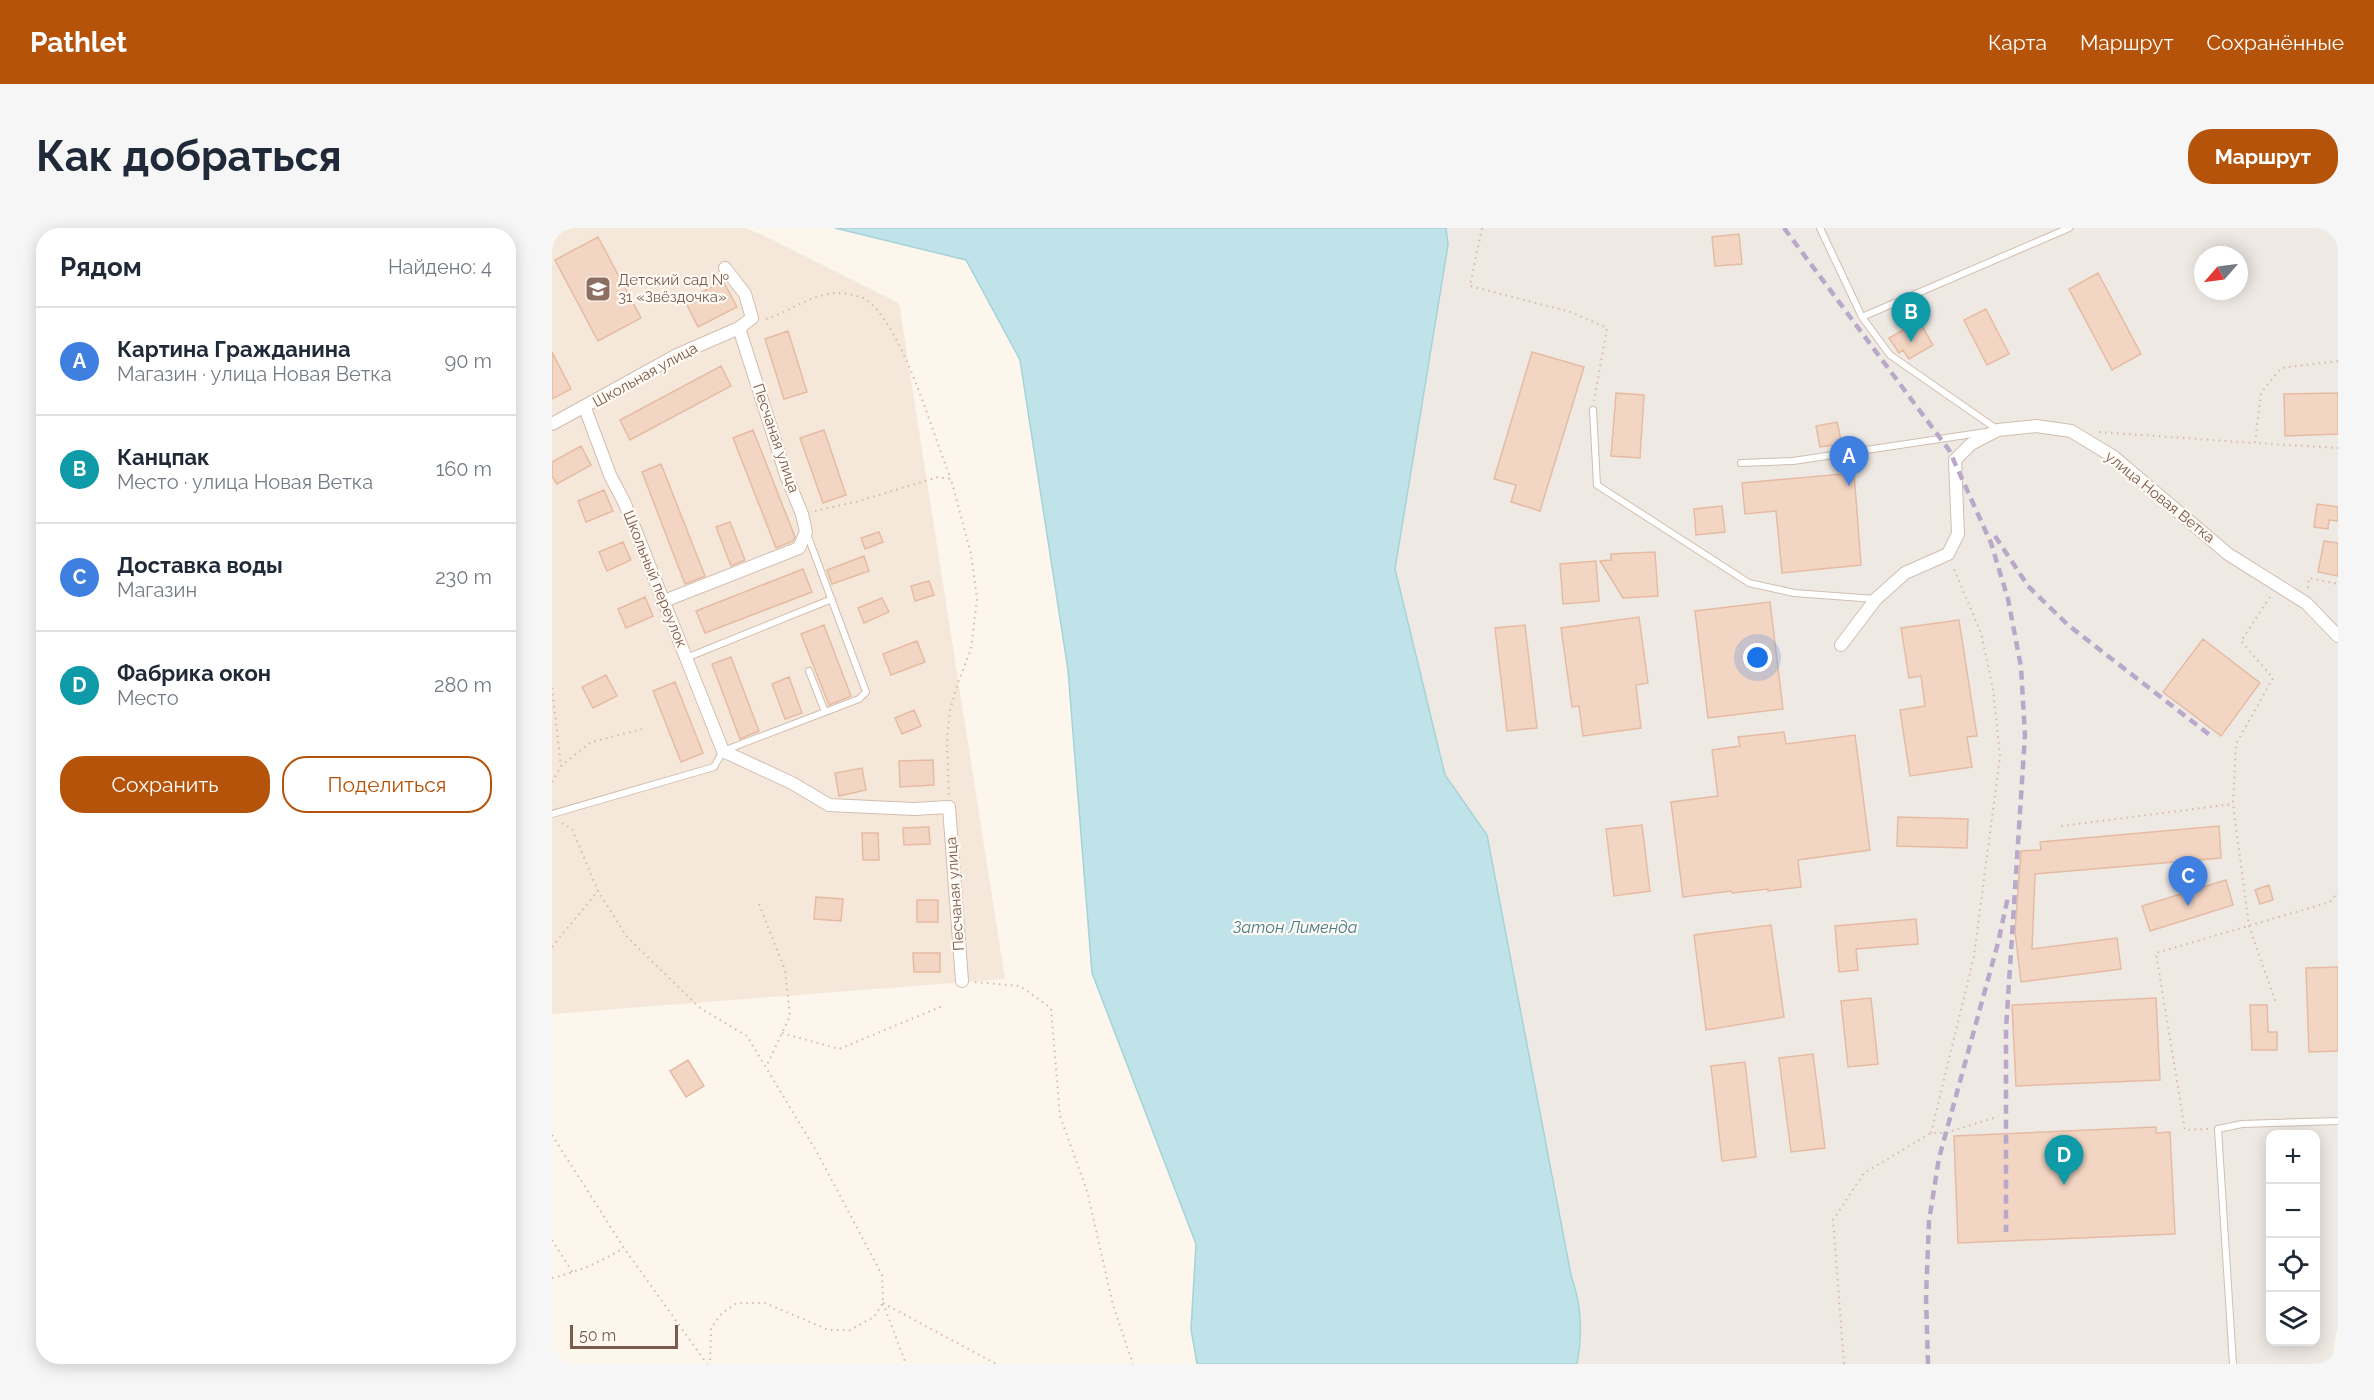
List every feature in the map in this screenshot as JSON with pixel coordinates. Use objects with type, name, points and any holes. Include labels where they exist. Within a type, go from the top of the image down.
[{"type":"street","points":[[725,268],[745,294],[752,318],[739,328]]},
{"type":"street","name":"Школьная улица","points":[[552,424],[585,408],[677,355],[739,328]]},
{"type":"street","name":"Песчаная улица","points":[[739,328],[786,475],[802,514],[806,532]]},
{"type":"street","name":"Школьный переулок","points":[[585,408],[610,475],[625,504],[723,751]]},
{"type":"street","name":"улица Новая Ветка","points":[[1948,554],[1958,534],[1955,460],[1971,444],[1998,430],[2036,426],[2071,430],[2114,457],[2228,554],[2306,603],[2338,636]]},
{"type":"street","points":[[664,601],[799,548],[806,532]]},
{"type":"street","points":[[1841,645],[1876,599],[1905,573],[1948,554]]},
{"type":"street","points":[[723,751],[792,783],[829,805],[914,809],[949,807]]},
{"type":"street","name":"Песчаная улица","points":[[949,807],[962,981]]},
{"type":"lane","points":[[1820,228],[1862,317],[1890,355],[1998,430]]},
{"type":"lane","points":[[1862,317],[2069,228]]},
{"type":"lane","points":[[1593,410],[1598,485],[1749,583],[1794,593],[1876,599]]},
{"type":"lane","points":[[1741,463],[1793,461],[1998,430]]},
{"type":"lane","points":[[552,814],[638,787],[714,767],[723,751],[859,699],[866,692],[806,532]]},
{"type":"lane","points":[[686,658],[832,599]]},
{"type":"lane","points":[[809,671],[825,712]]},
{"type":"lane","points":[[2233,1364],[2218,1129],[2242,1124],[2338,1121]]},
{"type":"path","points":[[1482,228],[1470,286],[1571,312],[1607,328],[1593,410]]},
{"type":"path","points":[[762,321],[810,299],[838,293],[864,298],[893,335],[920,393],[938,449],[951,479],[971,554],[977,599],[971,649],[950,710],[946,739],[949,807]]},
{"type":"path","points":[[2255,443],[2261,393],[2281,368],[2338,361]]},
{"type":"path","points":[[2094,432],[2338,448]]},
{"type":"path","points":[[802,514],[859,501],[938,477],[951,479]]},
{"type":"path","points":[[1931,1133],[1974,956],[2000,756],[1993,690],[1981,633],[1948,554]]},
{"type":"path","points":[[2306,603],[2309,578],[2338,584]]},
{"type":"path","points":[[2276,1003],[2249,926],[2233,804],[2236,744],[2272,678],[2241,641],[2278,584]]},
{"type":"path","points":[[552,688],[561,766]]},
{"type":"path","points":[[552,782],[561,766],[591,742],[642,729]]},
{"type":"path","points":[[2061,826],[2233,804]]},
{"type":"path","points":[[559,820],[572,829],[598,891],[627,937],[700,1008],[747,1036],[818,1154],[882,1275],[883,1303],[906,1364]]},
{"type":"path","points":[[552,947],[598,891]]},
{"type":"path","points":[[2218,1129],[2185,1130],[2156,953],[2330,902],[2338,892]]},
{"type":"path","points":[[759,904],[785,970],[790,1016],[766,1067]]},
{"type":"path","points":[[962,981],[1020,986],[1051,1008],[1060,1116],[1087,1191],[1113,1305],[1133,1364]]},
{"type":"path","points":[[782,1033],[840,1049],[945,1005]]},
{"type":"path","points":[[1844,1364],[1833,1220],[1864,1173],[1931,1133],[1945,1133],[1997,1117]]},
{"type":"path","points":[[552,1135],[624,1248],[708,1364]]},
{"type":"path","points":[[552,1240],[573,1273]]},
{"type":"path","points":[[552,1278],[602,1262],[624,1248]]},
{"type":"path","points":[[708,1364],[711,1328],[722,1313],[737,1303],[765,1303],[829,1330],[850,1330],[874,1317],[883,1303]]},
{"type":"path","points":[[883,1303],[996,1364]]},
{"type":"shaded area","points":[[552,228],[744,228],[761,234],[899,303],[1005,979],[552,1014]]},
{"type":"shaded area","points":[[1446,228],[2338,228],[2338,1323],[2331,1364],[1577,1364],[1581,1344],[1577,1292],[1571,1275],[1487,835],[1445,775],[1395,569],[1448,245]]},
{"type":"water","name":"Затон Лименда","points":[[835,228],[1446,228],[1448,245],[1395,569],[1445,775],[1487,835],[1571,1275],[1577,1296],[1580,1330],[1577,1364],[1197,1364],[1191,1329],[1196,1244],[1092,973],[1068,670],[1020,360],[966,260]]},
{"type":"building","points":[[1739,234],[1742,264],[1715,266],[1712,237]]},
{"type":"building","name":"Детский сад № 31 «Звёздочка»","points":[[598,237],[641,318],[598,341],[555,260]]},
{"type":"building","points":[[2098,273],[2141,354],[2112,370],[2069,289]]},
{"type":"building","points":[[723,281],[737,307],[698,327],[685,301]]},
{"type":"building","points":[[1986,309],[2009,354],[1987,365],[1964,320]]},
{"type":"building","points":[[1919,321],[1933,345],[1909,359],[1903,350],[1899,353],[1889,338]]},
{"type":"building","points":[[788,331],[807,392],[784,399],[765,339]]},
{"type":"building","points":[[552,352],[571,389],[552,399]]},
{"type":"building","points":[[1532,352],[1584,367],[1540,511],[1511,502],[1516,485],[1494,479]]},
{"type":"building","points":[[721,366],[731,386],[630,440],[620,420]]},
{"type":"building","points":[[1616,393],[1644,395],[1640,458],[1611,456]]},
{"type":"building","points":[[2338,393],[2338,434],[2285,436],[2284,394]]},
{"type":"building","points":[[1837,422],[1842,444],[1820,447],[1816,426]]},
{"type":"building","points":[[753,430],[795,537],[793,541],[776,548],[733,438]]},
{"type":"building","points":[[824,430],[846,495],[823,503],[800,438]]},
{"type":"building","points":[[581,446],[591,465],[557,484],[552,476],[552,462]]},
{"type":"building","points":[[661,464],[705,576],[685,584],[642,472]]},
{"type":"building","points":[[1854,473],[1861,565],[1782,573],[1776,511],[1745,514],[1742,483]]},
{"type":"building","points":[[604,490],[613,511],[586,522],[578,501]]},
{"type":"building","points":[[2317,504],[2338,507],[2338,521],[2329,520],[2328,529],[2314,527]]},
{"type":"building","points":[[1722,506],[1725,532],[1696,535],[1694,509]]},
{"type":"building","points":[[730,522],[745,560],[731,566],[716,527]]},
{"type":"building","points":[[879,532],[883,542],[865,549],[861,538]]},
{"type":"building","points":[[2324,541],[2338,543],[2338,576],[2318,572]]},
{"type":"building","points":[[623,542],[631,560],[607,571],[599,552]]},
{"type":"building","points":[[1655,552],[1658,596],[1623,598],[1600,561],[1611,560],[1611,554]]},
{"type":"building","points":[[864,556],[869,571],[832,584],[827,570]]},
{"type":"building","points":[[1596,561],[1599,601],[1563,604],[1560,564]]},
{"type":"building","points":[[803,569],[812,592],[705,633],[696,611]]},
{"type":"building","points":[[929,581],[934,595],[915,601],[911,586]]},
{"type":"building","points":[[645,597],[653,616],[626,628],[618,609]]},
{"type":"building","points":[[882,598],[889,612],[864,623],[858,608]]},
{"type":"building","points":[[1770,602],[1783,709],[1708,718],[1695,611]]},
{"type":"building","points":[[1639,617],[1648,683],[1636,685],[1641,728],[1583,736],[1579,706],[1572,707],[1561,628]]},
{"type":"building","points":[[1959,620],[1977,736],[1967,737],[1972,767],[1910,776],[1900,710],[1925,706],[1921,676],[1909,678],[1901,628]]},
{"type":"building","points":[[824,625],[851,696],[829,705],[801,634]]},
{"type":"building","points":[[1525,625],[1537,728],[1507,731],[1495,628]]},
{"type":"building","points":[[2203,639],[2260,683],[2221,736],[2163,692]]},
{"type":"building","points":[[917,641],[925,662],[891,675],[883,654]]},
{"type":"building","points":[[731,657],[759,731],[740,739],[712,664]]},
{"type":"building","points":[[606,675],[617,696],[593,708],[582,687]]},
{"type":"building","points":[[789,677],[802,713],[785,719],[772,684]]},
{"type":"building","points":[[675,682],[703,753],[681,762],[653,691]]},
{"type":"building","points":[[914,710],[921,726],[902,734],[895,718]]},
{"type":"building","points":[[1784,732],[1786,744],[1855,735],[1870,850],[1798,860],[1801,887],[1768,891],[1768,889],[1732,893],[1731,891],[1683,897],[1671,802],[1718,796],[1712,750],[1740,746],[1738,737]]},
{"type":"building","points":[[933,760],[934,785],[900,787],[899,761]]},
{"type":"building","points":[[862,768],[866,790],[839,796],[835,773]]},
{"type":"building","points":[[1898,817],[1968,819],[1967,848],[1897,846]]},
{"type":"building","points":[[1642,825],[1650,891],[1614,896],[1606,829]]},
{"type":"building","points":[[2219,826],[2221,858],[2035,874],[2032,949],[2117,938],[2121,969],[2021,982],[2015,932],[2021,851],[2041,850],[2040,842]]},
{"type":"building","points":[[929,827],[930,844],[904,845],[903,828]]},
{"type":"building","points":[[862,833],[878,833],[879,860],[863,860]]},
{"type":"building","points":[[2226,880],[2233,905],[2150,931],[2142,906]]},
{"type":"building","points":[[2269,885],[2273,900],[2260,904],[2255,890]]},
{"type":"building","points":[[816,897],[843,899],[841,921],[814,919]]},
{"type":"building","points":[[917,900],[938,900],[938,922],[917,922]]},
{"type":"building","points":[[1916,919],[1918,944],[1856,949],[1858,970],[1839,972],[1835,926]]},
{"type":"building","points":[[1771,925],[1784,1017],[1706,1030],[1694,935]]},
{"type":"building","points":[[913,953],[940,953],[940,972],[914,972]]},
{"type":"building","points":[[2338,967],[2338,1051],[2309,1052],[2306,968]]},
{"type":"building","points":[[1871,998],[1878,1064],[1848,1067],[1841,1001]]},
{"type":"building","points":[[2156,998],[2160,1080],[2016,1086],[2012,1005]]},
{"type":"building","points":[[2250,1005],[2267,1005],[2268,1032],[2277,1032],[2277,1050],[2252,1050]]},
{"type":"building","points":[[1813,1054],[1825,1148],[1791,1152],[1779,1058]]},
{"type":"building","points":[[688,1060],[704,1086],[686,1097],[670,1071]]},
{"type":"building","points":[[1745,1062],[1756,1157],[1722,1161],[1711,1066]]},
{"type":"building","points":[[2156,1127],[2156,1133],[2170,1132],[2175,1234],[1958,1243],[1954,1136]]},
{"type":"railway","points":[[1784,228],[1949,450],[1991,543],[2008,599],[2021,667],[2025,735],[2006,1029],[2006,1232]]},
{"type":"railway","points":[[1995,536],[2028,586],[2068,625],[2211,736]]},
{"type":"railway","points":[[1928,1364],[1926,1297],[1929,1221],[1939,1158],[1998,943],[2008,897]]},
{"type":"place","name":"Детский сад № 31 «Звёздочка»","points":[[598,289]]},
{"type":"place","name":"Канцпак","points":[[1911,342]]},
{"type":"place","name":"Картина Гражданина","points":[[1849,486]]},
{"type":"place","name":"Доставка воды","points":[[2188,906]]},
{"type":"place","name":"Фабрика окон","points":[[2064,1185]]}]
